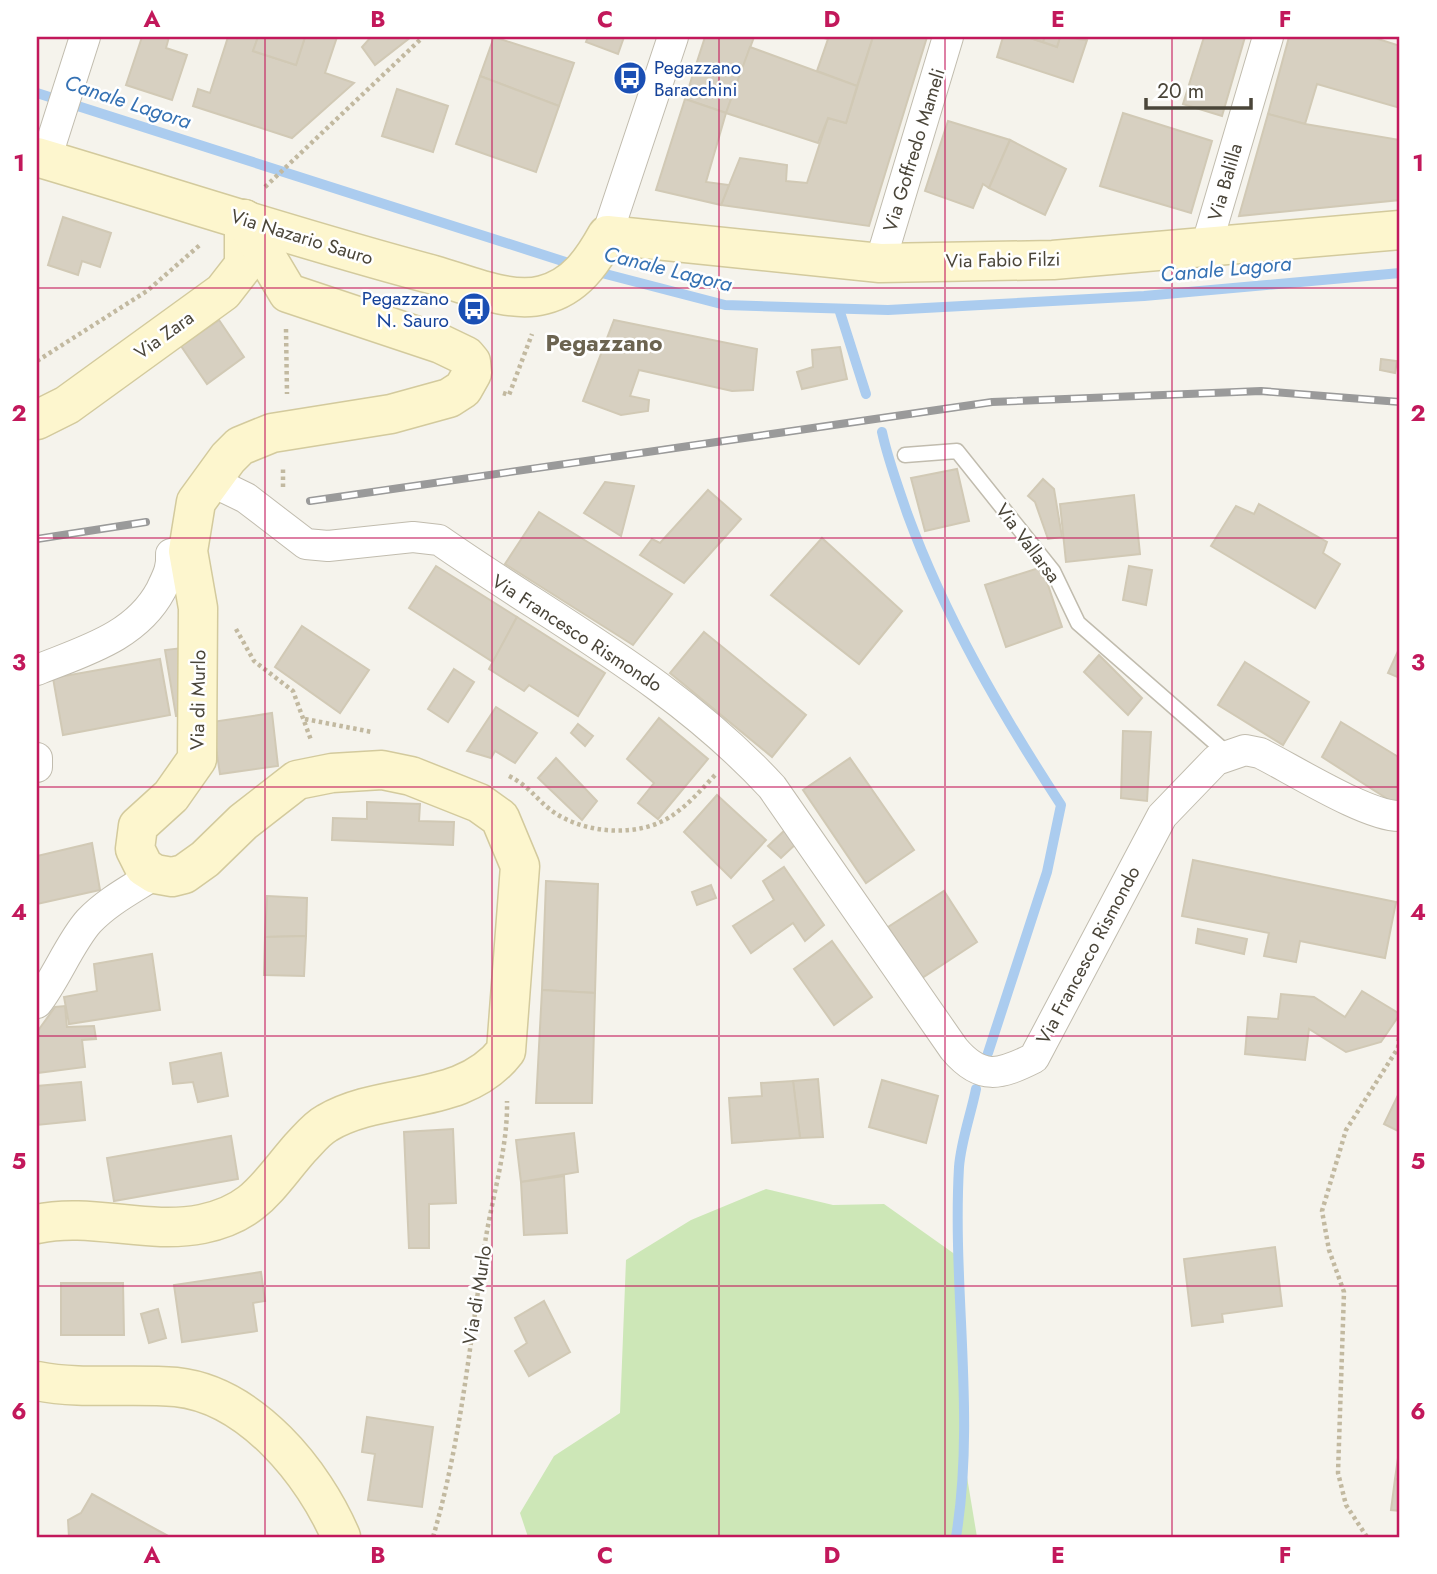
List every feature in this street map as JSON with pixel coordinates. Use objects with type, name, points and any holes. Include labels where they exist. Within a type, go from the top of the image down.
[{"type":"street","points":[[41,158],[85,37]]},
{"type":"street","points":[[607,235],[673,37]]},
{"type":"street","name":"Via Goffredo Mameli","points":[[880,263],[948,37]]},
{"type":"street","name":"Via Balilla","points":[[1206,247],[1268,37]]},
{"type":"street","name":"Via Nazario Sauro","points":[[41,158],[247,208],[365,257],[511,296],[542,296],[568,284],[582,274],[607,235]]},
{"type":"street","points":[[213,482],[240,446],[272,433],[391,414],[449,397],[463,389],[472,373],[471,362],[459,352],[288,293],[247,208]]},
{"type":"street","name":"Via Zara","points":[[37,420],[67,405],[223,292],[244,264],[247,208]]},
{"type":"street","name":"Via Fabio Filzi","points":[[607,235],[880,263],[1054,260],[1400,230]]},
{"type":"street","name":"Via Francesco Rismondo","points":[[213,482],[246,498],[306,544],[318,546],[413,537],[439,540],[628,662],[740,752],[779,797],[954,1049],[972,1066],[993,1074],[1034,1058],[1162,816],[1205,768],[1228,754]]},
{"type":"street","name":"Via di Murlo","points":[[155,874],[144,867],[135,849],[138,826],[171,796],[197,760],[198,608],[188,551],[196,502],[213,482]]},
{"type":"street","points":[[37,670],[119,636],[151,609],[172,568],[171,554],[188,551]]},
{"type":"street","points":[[1228,754],[1245,750],[1260,753],[1361,804],[1390,816],[1400,816]]},
{"type":"street","points":[[37,758],[37,767]]},
{"type":"street","points":[[37,1003],[54,981],[87,924],[109,902],[155,874],[184,874],[297,780],[382,770],[411,776],[479,803],[500,817],[520,866],[506,1051],[492,1070],[469,1082],[350,1112],[325,1124],[257,1200],[231,1214],[202,1224],[169,1227],[65,1222],[37,1224]]},
{"type":"street","points":[[37,1381],[178,1387],[209,1394],[251,1420],[289,1457],[323,1503],[341,1537]]},
{"type":"lane","name":"Via Vallarsa","points":[[905,455],[957,451],[1053,570],[1078,623],[1228,754]]},
{"type":"path","points":[[37,361],[147,291],[247,208],[319,134],[423,37]]},
{"type":"path","points":[[282,526],[284,454],[301,407],[287,406],[288,293]]},
{"type":"path","points":[[233,621],[244,647],[254,661],[293,691],[311,736],[316,776]]},
{"type":"path","points":[[553,812],[585,829],[614,830],[649,825],[671,817],[740,752]]},
{"type":"path","points":[[1367,1537],[1346,1506],[1338,1473],[1344,1292],[1329,1250],[1322,1211],[1346,1130],[1398,1048],[1400,1024]]},
{"type":"path","name":"Via di Murlo","points":[[433,1537],[450,1479],[490,1212],[507,1122],[506,1051]]},
{"type":"green space","points":[[766,1189],[833,1205],[884,1204],[963,1260],[965,1465],[977,1537],[528,1537],[520,1513],[554,1456],[620,1413],[626,1260],[691,1220]]},
{"type":"building","points":[[142,37],[169,37],[166,48],[187,55],[172,100],[126,85]]},
{"type":"building","points":[[228,37],[258,37],[253,51],[296,65],[305,37],[337,37],[325,73],[354,83],[292,138],[193,106],[198,89],[210,93]]},
{"type":"building","points":[[258,37],[305,37],[296,65],[253,51]]},
{"type":"building","points":[[371,37],[411,37],[375,65],[362,47]]},
{"type":"building","points":[[494,37],[574,63],[559,106],[480,76]]},
{"type":"building","points":[[588,37],[624,37],[618,54],[586,42]]},
{"type":"building","points":[[705,37],[754,37],[726,113],[685,99]]},
{"type":"building","points":[[820,37],[873,37],[857,86],[817,71],[828,39]]},
{"type":"building","points":[[873,37],[927,37],[869,226],[721,205],[740,158],[787,165],[786,181],[807,183],[828,118],[846,123]]},
{"type":"building","points":[[1003,37],[1027,37],[1057,47],[1060,37],[1087,40],[1073,82],[997,57]]},
{"type":"building","points":[[1027,37],[1045,37],[1043,42]]},
{"type":"building","points":[[1045,37],[1060,37],[1057,47],[1043,42]]},
{"type":"building","points":[[1204,37],[1245,37],[1222,116],[1183,104]]},
{"type":"building","points":[[1289,37],[1372,37],[1400,46],[1400,108],[1317,84],[1305,124],[1268,114]]},
{"type":"building","points":[[750,47],[857,86],[846,123],[828,118],[818,143],[726,113]]},
{"type":"building","points":[[480,76],[559,106],[536,172],[456,144]]},
{"type":"building","points":[[397,89],[448,106],[433,152],[382,136]]},
{"type":"building","points":[[685,99],[726,113],[706,182],[729,185],[721,205],[656,190]]},
{"type":"building","points":[[1123,113],[1212,141],[1191,213],[1100,186]]},
{"type":"building","points":[[1268,114],[1305,124],[1400,140],[1400,200],[1239,216]]},
{"type":"building","points":[[948,121],[1010,140],[989,188],[983,184],[973,208],[925,191]]},
{"type":"building","points":[[1010,140],[1066,169],[1045,215],[989,188]]},
{"type":"building","points":[[63,217],[111,233],[100,267],[82,261],[78,275],[48,265]]},
{"type":"building","points":[[219,320],[244,357],[207,384],[181,346]]},
{"type":"building","points":[[614,320],[757,349],[753,390],[732,391],[639,370],[630,396],[649,400],[648,411],[621,415],[583,401]]},
{"type":"building","points":[[840,347],[847,379],[802,389],[797,372],[813,367],[812,350]]},
{"type":"building","points":[[1381,359],[1397,361],[1395,373],[1380,370]]},
{"type":"building","points":[[957,469],[969,521],[925,531],[911,478]]},
{"type":"building","points":[[1043,479],[1054,489],[1062,537],[1048,539],[1035,502],[1028,496]]},
{"type":"building","points":[[605,482],[634,486],[621,536],[584,513]]},
{"type":"building","points":[[708,490],[741,519],[684,583],[640,555],[652,539],[660,543]]},
{"type":"building","points":[[1134,495],[1140,554],[1066,562],[1060,504]]},
{"type":"building","points":[[1259,504],[1327,542],[1323,553],[1340,564],[1315,608],[1211,546],[1236,506],[1254,514]]},
{"type":"building","points":[[539,512],[672,594],[633,645],[505,564]]},
{"type":"building","points":[[822,538],[902,611],[859,664],[771,595]]},
{"type":"building","points":[[436,566],[517,617],[493,662],[409,608]]},
{"type":"building","points":[[1129,566],[1152,570],[1146,605],[1123,600]]},
{"type":"building","points":[[1042,567],[1062,627],[1006,647],[985,585]]},
{"type":"building","points":[[517,617],[605,673],[578,716],[529,685],[524,691],[489,669]]},
{"type":"building","points":[[302,626],[369,670],[340,713],[275,667]]},
{"type":"building","points":[[704,632],[806,715],[772,757],[670,673]]},
{"type":"building","points":[[182,648],[186,716],[176,716],[165,650]]},
{"type":"building","points":[[1400,650],[1400,678],[1388,673]]},
{"type":"building","points":[[1099,655],[1142,698],[1128,715],[1084,672]]},
{"type":"building","points":[[160,659],[170,715],[63,735],[53,678]]},
{"type":"building","points":[[1245,662],[1309,702],[1283,745],[1218,705]]},
{"type":"building","points":[[454,669],[474,682],[448,722],[428,709]]},
{"type":"building","points":[[496,707],[537,733],[515,763],[495,751],[491,758],[467,751]]},
{"type":"building","points":[[272,713],[278,766],[220,774],[212,722]]},
{"type":"building","points":[[659,718],[708,759],[658,819],[638,803],[654,783],[627,759]]},
{"type":"building","points":[[1341,722],[1400,758],[1400,807],[1322,757]]},
{"type":"building","points":[[578,724],[593,736],[585,746],[571,733]]},
{"type":"building","points":[[1123,731],[1151,732],[1147,801],[1121,798]]},
{"type":"building","points":[[556,758],[597,801],[582,820],[538,778]]},
{"type":"building","points":[[850,758],[914,850],[866,883],[803,790]]},
{"type":"building","points":[[717,795],[766,840],[731,878],[684,832]]},
{"type":"building","points":[[367,802],[420,804],[419,821],[454,822],[453,845],[332,840],[333,818],[367,819]]},
{"type":"building","points":[[786,829],[798,842],[781,858],[768,846]]},
{"type":"building","points":[[92,843],[100,890],[37,904],[37,856]]},
{"type":"building","points":[[1193,860],[1396,902],[1385,958],[1300,941],[1296,962],[1264,956],[1269,933],[1182,916]]},
{"type":"building","points":[[784,867],[824,925],[805,941],[793,923],[751,953],[733,926],[774,900],[763,881]]},
{"type":"building","points":[[546,881],[598,884],[595,993],[542,990]]},
{"type":"building","points":[[711,885],[716,898],[697,905],[692,892]]},
{"type":"building","points":[[944,891],[977,942],[922,978],[888,927]]},
{"type":"building","points":[[267,896],[307,898],[306,936],[265,937]]},
{"type":"building","points":[[1198,929],[1247,939],[1244,954],[1196,943]]},
{"type":"building","points":[[306,936],[304,976],[264,975],[265,937]]},
{"type":"building","points":[[832,941],[872,997],[834,1025],[794,969]]},
{"type":"building","points":[[152,954],[160,1010],[69,1024],[64,997],[97,991],[94,964]]},
{"type":"building","points":[[542,990],[595,993],[592,1103],[536,1103]]},
{"type":"building","points":[[1362,991],[1400,1014],[1381,1042],[1346,1052],[1309,1029],[1305,1060],[1245,1054],[1248,1017],[1278,1019],[1281,994],[1314,997],[1345,1017]]},
{"type":"building","points":[[65,1006],[67,1027],[94,1026],[96,1039],[82,1040],[85,1067],[37,1073],[37,1032],[55,1007]]},
{"type":"building","points":[[221,1053],[228,1096],[198,1102],[193,1082],[173,1084],[170,1063]]},
{"type":"building","points":[[818,1079],[823,1137],[800,1138],[793,1081]]},
{"type":"building","points":[[882,1080],[938,1096],[926,1143],[869,1127]]},
{"type":"building","points":[[793,1081],[800,1138],[732,1143],[729,1098],[762,1096],[761,1083]]},
{"type":"building","points":[[81,1082],[85,1120],[37,1125],[37,1086]]},
{"type":"building","points":[[1400,1091],[1400,1132],[1384,1124]]},
{"type":"building","points":[[453,1129],[456,1203],[429,1204],[429,1248],[409,1248],[404,1132]]},
{"type":"building","points":[[574,1133],[578,1172],[521,1182],[516,1140]]},
{"type":"building","points":[[231,1136],[238,1179],[114,1201],[107,1158]]},
{"type":"building","points":[[564,1176],[567,1233],[524,1235],[521,1182]]},
{"type":"building","points":[[1275,1247],[1282,1306],[1222,1314],[1223,1322],[1192,1326],[1184,1259]]},
{"type":"building","points":[[261,1272],[265,1301],[253,1303],[257,1331],[182,1342],[174,1285]]},
{"type":"building","points":[[61,1283],[123,1283],[124,1335],[61,1335]]},
{"type":"building","points":[[544,1301],[570,1352],[529,1376],[515,1351],[527,1343],[515,1318]]},
{"type":"building","points":[[158,1309],[166,1338],[149,1343],[141,1314]]},
{"type":"building","points":[[367,1417],[433,1427],[422,1507],[368,1500],[375,1454],[362,1452]]},
{"type":"building","points":[[1400,1451],[1400,1480],[1395,1479]]},
{"type":"building","points":[[1395,1479],[1400,1480],[1400,1511],[1391,1510]]},
{"type":"building","points":[[92,1494],[170,1537],[69,1537],[68,1520],[81,1513]]},
{"type":"waterway","name":"Canale Lagora","points":[[37,93],[578,266]]},
{"type":"waterway","name":"Canale Lagora","points":[[594,271],[725,305],[888,310],[1144,296],[1400,273]]},
{"type":"waterway","points":[[839,309],[866,394]]},
{"type":"waterway","points":[[882,432],[907,513],[939,590],[996,700],[1061,805],[1047,872],[988,1053]]},
{"type":"waterway","points":[[956,1537],[964,1445],[958,1260],[959,1167],[976,1089]]},
{"type":"railway","points":[[310,501],[992,402],[1261,391],[1400,402]]},
{"type":"railway","points":[[37,539],[146,522]]},
{"type":"place","name":"Pegazzano Baracchini","points":[[630,78]]},
{"type":"place","name":"Pegazzano N. Sauro","points":[[474,309]]},
{"type":"district","name":"Pegazzano","points":[[604,343]]}]
